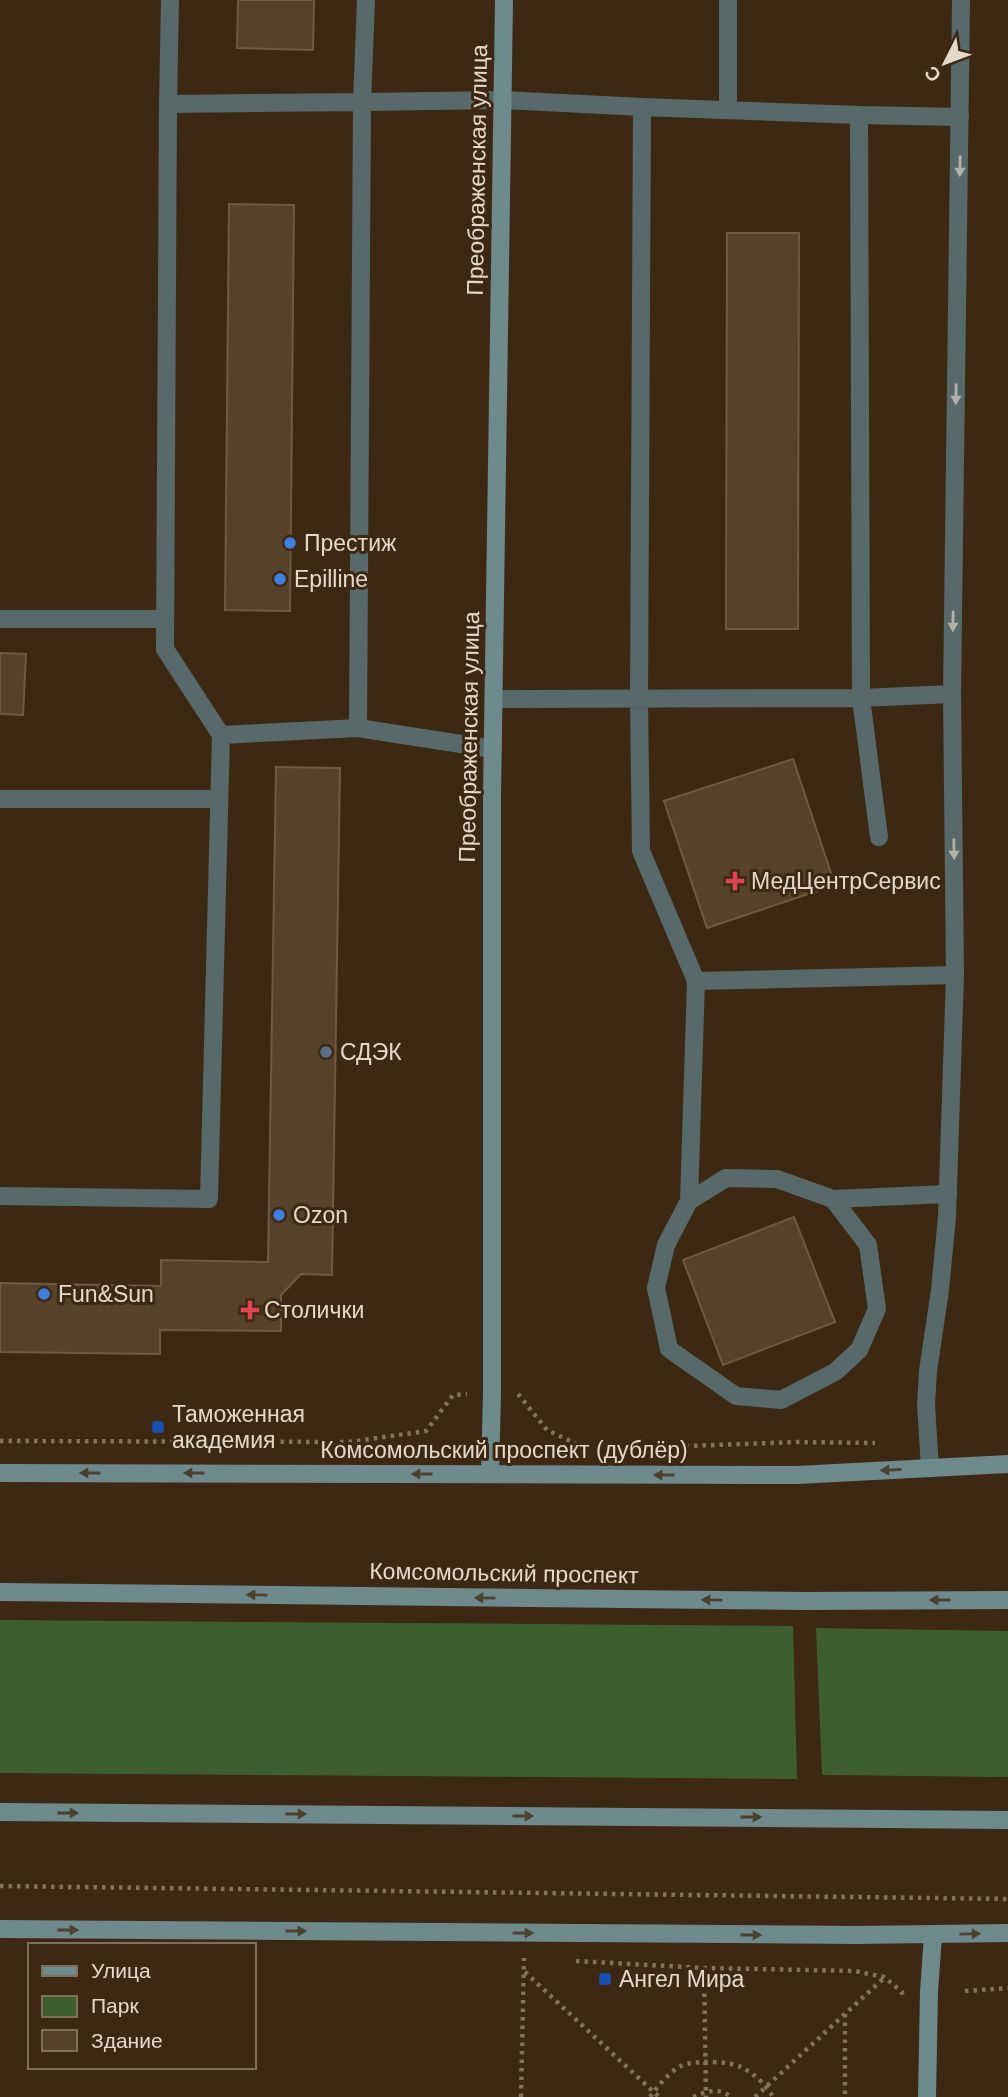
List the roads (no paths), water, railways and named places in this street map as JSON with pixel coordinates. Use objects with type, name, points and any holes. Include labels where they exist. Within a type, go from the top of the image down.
[{"type":"main road","name":"Преображенская улица","points":[[490,1474],[493,749],[504,0]]},
{"type":"main road","name":"Комсомольский проспект (дублёр)","points":[[0,1473],[797,1475],[1008,1464]]},
{"type":"main road","name":"Комсомольский проспект","points":[[0,1592],[803,1601],[1008,1600]]},
{"type":"main road","points":[[0,1812],[1008,1819]]},
{"type":"main road","points":[[0,1930],[933,1935],[1008,1933]]},
{"type":"main road","points":[[927,2097],[933,1935]]},
{"type":"street","points":[[0,1196],[209,1199],[221,735],[165,649],[170,0]]},
{"type":"street","points":[[358,728],[362,102],[366,0]]},
{"type":"street","points":[[728,0],[728,110]]},
{"type":"street","points":[[930,1468],[926,1405],[948,1194],[955,975],[952,694],[961,0]]},
{"type":"street","points":[[168,104],[502,100],[859,116],[960,117]]},
{"type":"street","points":[[642,107],[639,699],[641,852],[696,981],[688,1201],[666,1245],[656,1288],[668,1349],[736,1396],[781,1400],[835,1373],[859,1350],[877,1309],[868,1245],[832,1199]]},
{"type":"street","points":[[859,116],[861,698],[879,837]]},
{"type":"street","points":[[0,619],[165,619]]},
{"type":"street","points":[[494,699],[861,698],[952,694]]},
{"type":"street","points":[[221,735],[358,728],[493,749]]},
{"type":"street","points":[[0,799],[219,799]]},
{"type":"street","points":[[696,981],[955,975]]},
{"type":"street","points":[[688,1201],[726,1178],[777,1179],[832,1199],[948,1194]]},
{"type":"place","name":"Престиж","points":[[290,543]]},
{"type":"place","name":"Epilline","points":[[280,579]]},
{"type":"place","name":"МедЦентрСервис","points":[[735,881]]},
{"type":"place","name":"СДЭК","points":[[326,1052]]},
{"type":"place","name":"Ozon","points":[[279,1215]]},
{"type":"place","name":"Fun&Sun","points":[[44,1294]]},
{"type":"place","name":"Столички","points":[[250,1310]]},
{"type":"place","name":"Таможенная академия","points":[[158,1427]]},
{"type":"place","name":"Ангел Мира","points":[[605,1979]]}]
